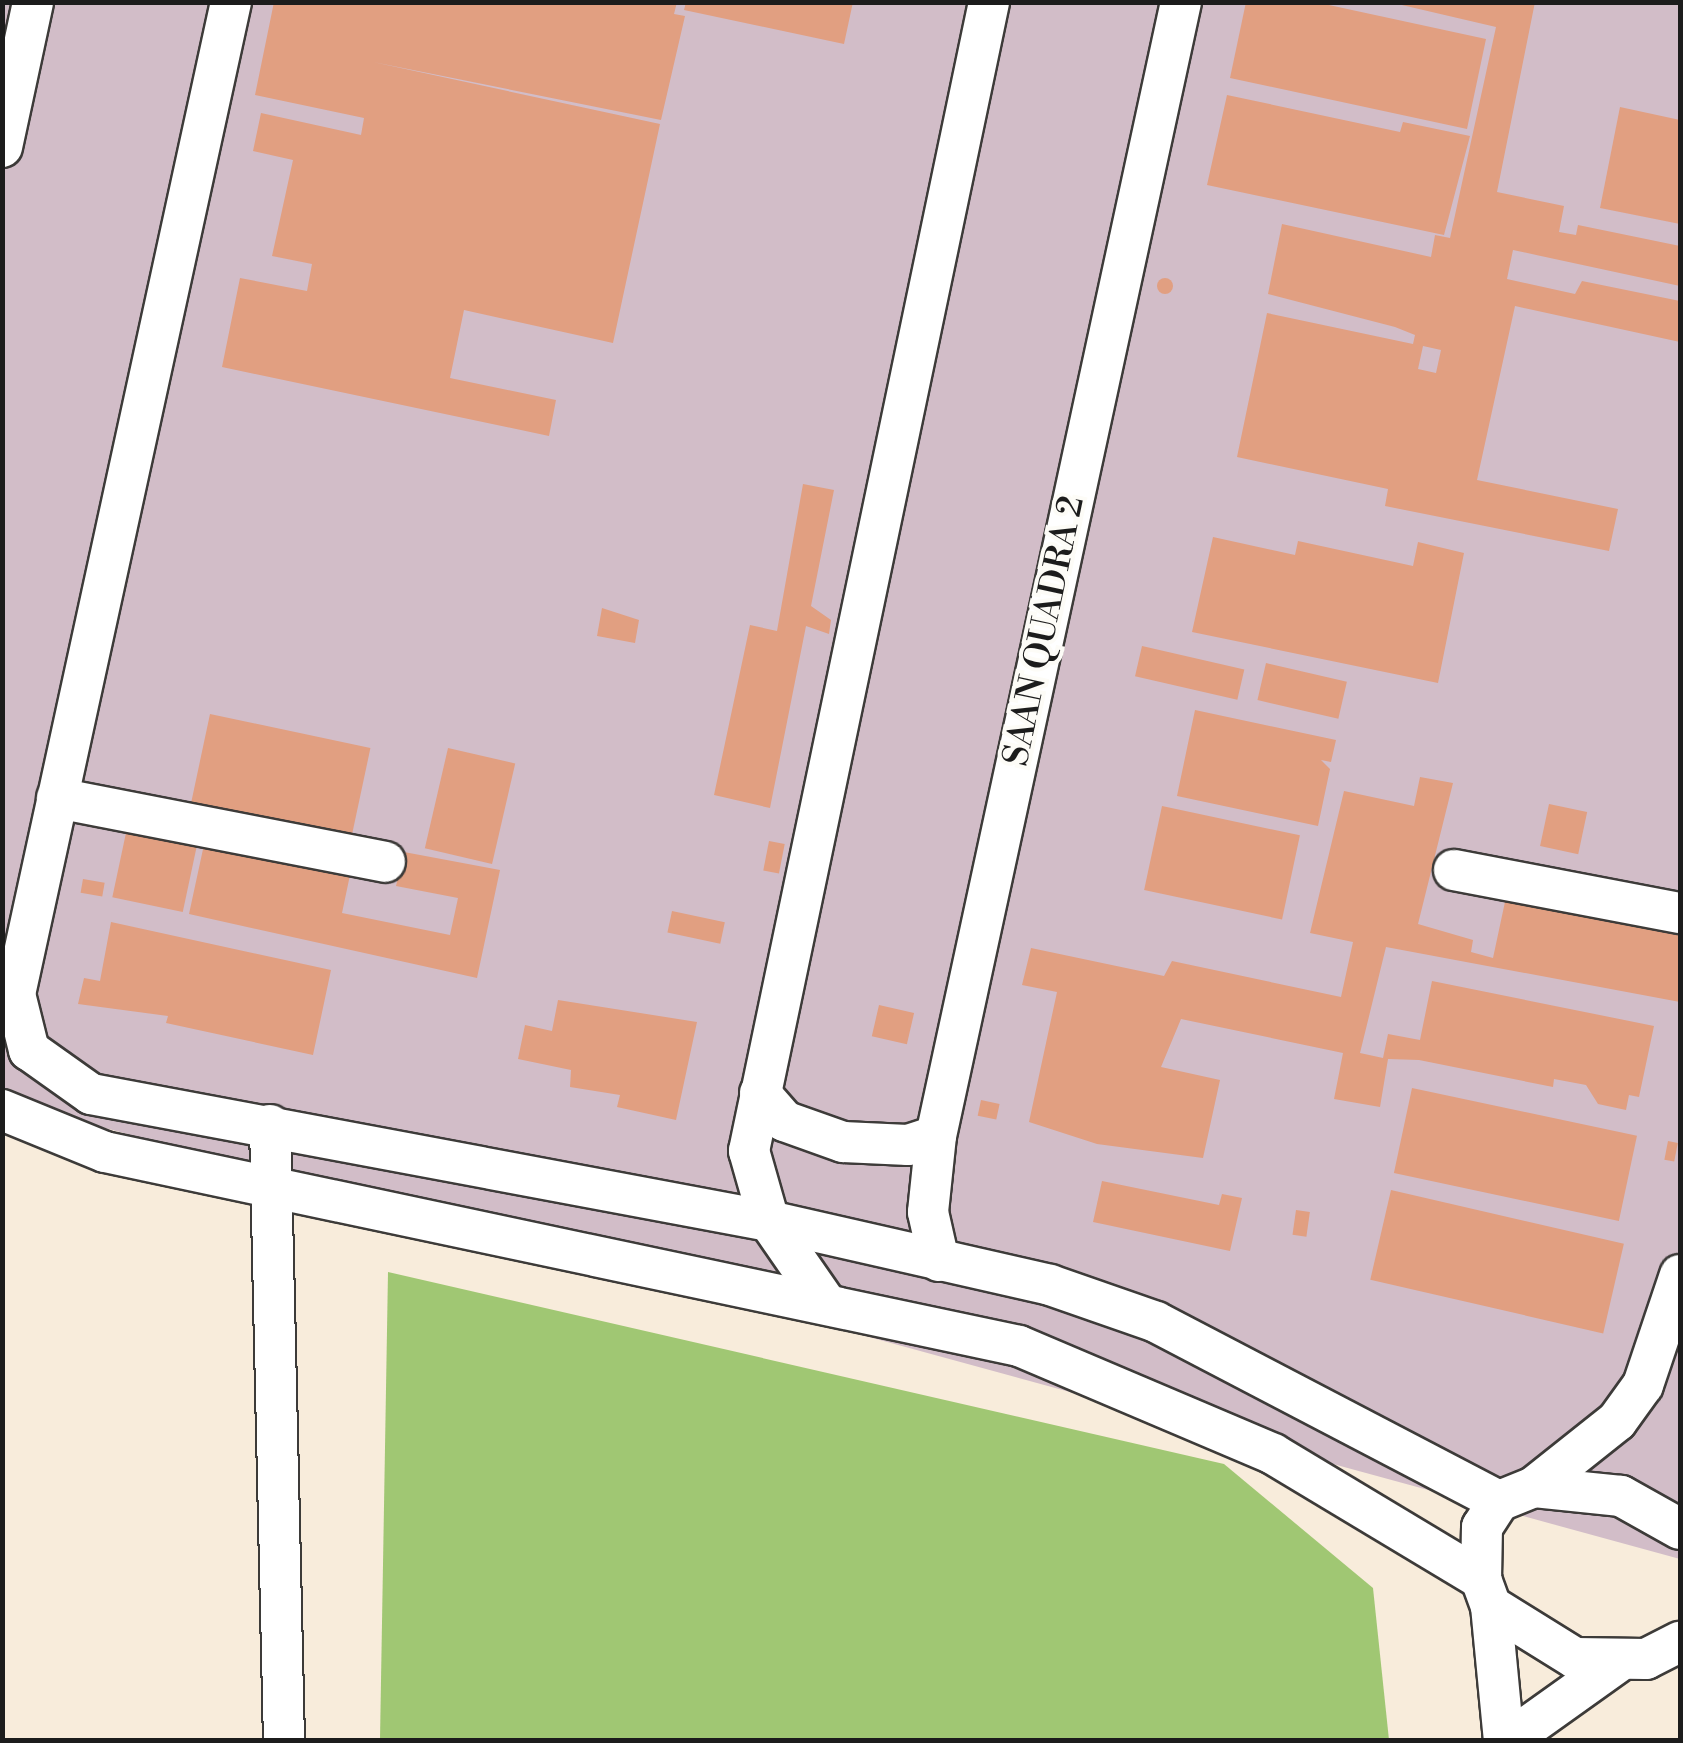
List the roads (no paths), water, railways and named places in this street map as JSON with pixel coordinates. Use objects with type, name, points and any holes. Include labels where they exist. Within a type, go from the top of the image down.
[{"type":"street","points":[[2,146],[33,2]]},
{"type":"street","points":[[231,2],[57,798],[17,937],[14,1011],[48,1070],[91,1094],[769,1221],[1050,1284],[1156,1322],[1517,1494],[1620,1496],[1680,1529]]},
{"type":"street","points":[[825,1302],[769,1221],[749,1151],[990,2]]},
{"type":"street","name":"SAAN QUADRA 2","points":[[939,1261],[928,1212],[936,1136],[1181,2]]},
{"type":"street","points":[[57,798],[385,862]]},
{"type":"street","points":[[1454,870],[1680,913]]},
{"type":"street","points":[[760,1093],[784,1121],[844,1142],[908,1146],[936,1136]]},
{"type":"street","points":[[2,1110],[104,1152],[1019,1346],[1151,1396],[1273,1454],[1486,1592],[1575,1658],[1617,1663]]},
{"type":"street","points":[[270,1125],[264,1184],[284,1740]]},
{"type":"street","points":[[688,1206],[749,1151]]},
{"type":"street","points":[[1679,1646],[1617,1663],[1506,1740],[1486,1592],[1482,1527],[1517,1494],[1618,1422],[1644,1385],[1680,1275]]}]
